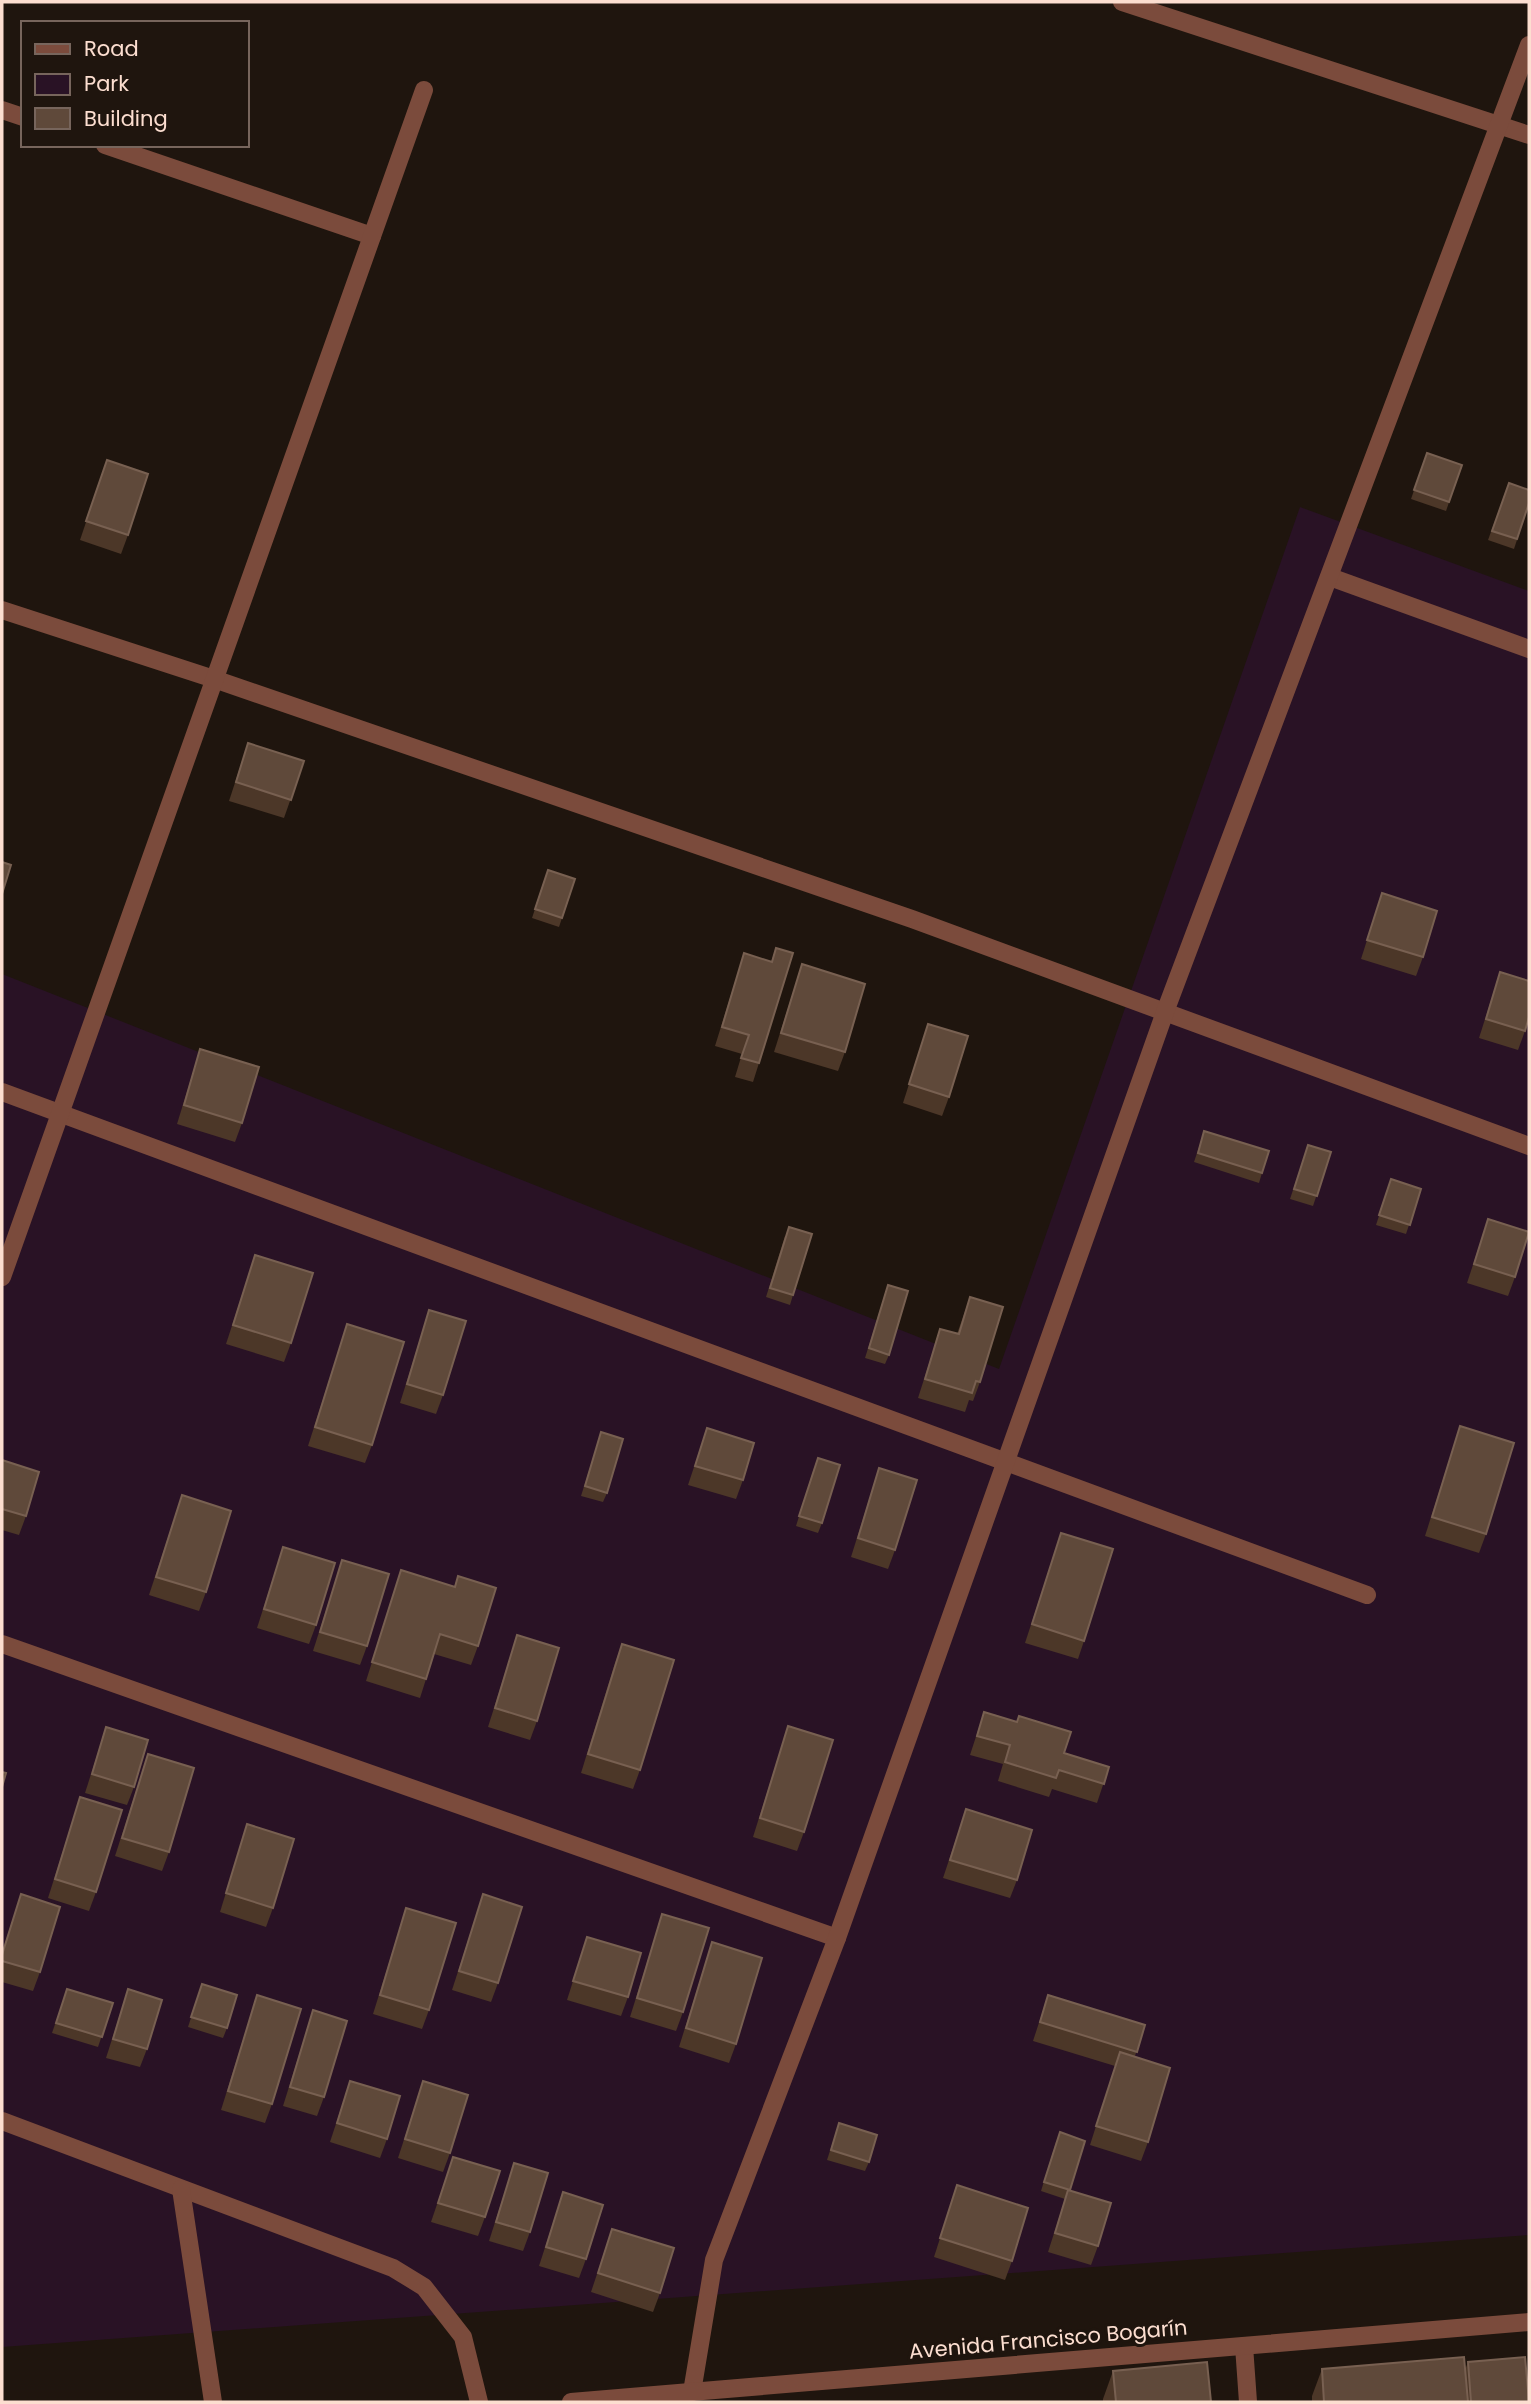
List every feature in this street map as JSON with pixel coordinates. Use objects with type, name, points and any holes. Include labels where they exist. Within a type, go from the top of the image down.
[{"type":"street","points":[[1122,2],[1529,135]]},
{"type":"street","points":[[692,2392],[714,2260],[837,1938],[1165,1012],[1529,45]]},
{"type":"street","points":[[2,1277],[424,90]]},
{"type":"street","points":[[2,110],[21,116]]},
{"type":"street","points":[[111,147],[372,236]]},
{"type":"street","points":[[1330,577],[1529,649]]},
{"type":"street","points":[[2,610],[214,679],[912,919],[1529,1146]]},
{"type":"street","points":[[2,1092],[1367,1595]]},
{"type":"street","points":[[2,1644],[837,1938]]},
{"type":"street","points":[[2,2121],[393,2268],[424,2287],[463,2336],[479,2402]]},
{"type":"street","points":[[181,2189],[212,2402]]},
{"type":"street","name":"Avenida Francisco Bogarín","points":[[571,2402],[1529,2322]]},
{"type":"street","points":[[1244,2346],[1248,2402]]},
{"type":"green space","points":[[1300,507],[1529,591],[1529,2235],[2,2347],[2,974],[999,1369]]},
{"type":"building","points":[[1427,453],[1462,465],[1449,502],[1414,490]]},
{"type":"building","points":[[107,460],[148,474],[128,535],[86,521]]},
{"type":"building","points":[[1509,483],[1529,490],[1529,503],[1517,539],[1492,531]]},
{"type":"building","points":[[248,743],[304,761],[291,800],[236,782]]},
{"type":"building","points":[[2,862],[11,865],[2,894]]},
{"type":"building","points":[[548,870],[575,879],[562,918],[535,909]]},
{"type":"building","points":[[1382,893],[1437,911],[1423,957],[1367,940]]},
{"type":"building","points":[[776,948],[793,953],[759,1063],[741,1058],[749,1035],[722,1027],[744,953],[772,962]]},
{"type":"building","points":[[802,964],[865,984],[845,1052],[781,1033]]},
{"type":"building","points":[[1500,972],[1529,981],[1529,1017],[1525,1031],[1486,1019]]},
{"type":"building","points":[[928,1024],[968,1036],[949,1097],[909,1084]]},
{"type":"building","points":[[200,1049],[259,1067],[242,1123],[184,1105]]},
{"type":"building","points":[[1204,1131],[1269,1151],[1262,1173],[1198,1153]]},
{"type":"building","points":[[1308,1145],[1331,1152],[1317,1196],[1294,1189]]},
{"type":"building","points":[[1391,1179],[1421,1189],[1410,1225],[1379,1215]]},
{"type":"building","points":[[1488,1219],[1529,1232],[1515,1277],[1474,1264]]},
{"type":"building","points":[[789,1227],[812,1234],[793,1295],[770,1288]]},
{"type":"building","points":[[255,1255],[313,1273],[291,1343],[233,1325]]},
{"type":"building","points":[[888,1285],[908,1291],[889,1355],[869,1348]]},
{"type":"building","points":[[970,1297],[1003,1307],[980,1382],[976,1381],[972,1393],[925,1379],[940,1329],[959,1334]]},
{"type":"building","points":[[429,1310],[466,1321],[443,1395],[407,1384]]},
{"type":"building","points":[[347,1324],[404,1342],[372,1445],[315,1427]]},
{"type":"building","points":[[1460,1426],[1514,1443],[1486,1534],[1432,1517]]},
{"type":"building","points":[[707,1428],[754,1443],[743,1480],[695,1466]]},
{"type":"building","points":[[601,1432],[623,1439],[607,1493],[585,1486]]},
{"type":"building","points":[[818,1458],[840,1465],[822,1523],[799,1516]]},
{"type":"building","points":[[2,1460],[39,1472],[26,1516],[2,1509]]},
{"type":"building","points":[[879,1468],[917,1480],[895,1550],[858,1538]]},
{"type":"building","points":[[182,1495],[231,1511],[206,1592],[156,1577]]},
{"type":"building","points":[[1061,1533],[1113,1549],[1084,1641],[1032,1624]]},
{"type":"building","points":[[283,1547],[335,1563],[316,1625],[264,1609]]},
{"type":"building","points":[[342,1560],[389,1574],[367,1646],[320,1632]]},
{"type":"building","points":[[401,1570],[455,1587],[458,1576],[496,1588],[478,1646],[440,1634],[426,1679],[372,1662]]},
{"type":"building","points":[[517,1635],[559,1648],[537,1721],[495,1708]]},
{"type":"building","points":[[622,1644],[674,1660],[640,1770],[588,1754]]},
{"type":"building","points":[[984,1712],[1017,1722],[1019,1716],[1071,1732],[1064,1753],[1109,1767],[1104,1784],[1059,1770],[1056,1778],[1005,1762],[1010,1745],[977,1736]]},
{"type":"building","points":[[788,1726],[833,1740],[804,1832],[760,1818]]},
{"type":"building","points":[[106,1727],[148,1740],[134,1787],[92,1774]]},
{"type":"building","points":[[148,1754],[194,1768],[169,1852],[122,1838]]},
{"type":"building","points":[[80,1797],[122,1810],[96,1892],[55,1879]]},
{"type":"building","points":[[966,1809],[1032,1830],[1017,1880],[950,1860]]},
{"type":"building","points":[[247,1824],[294,1839],[273,1908],[226,1893]]},
{"type":"building","points":[[21,1894],[60,1907],[40,1972],[2,1961]]},
{"type":"building","points":[[483,1894],[522,1907],[498,1983],[459,1971]]},
{"type":"building","points":[[406,1908],[456,1923],[429,2010],[380,1995]]},
{"type":"building","points":[[662,1914],[709,1928],[683,2012],[637,1998]]},
{"type":"building","points":[[587,1937],[641,1953],[628,1997],[573,1981]]},
{"type":"building","points":[[712,1942],[762,1958],[736,2044],[686,2028]]},
{"type":"building","points":[[202,1984],[237,1995],[227,2028],[191,2017]]},
{"type":"building","points":[[67,1989],[113,2003],[102,2037],[56,2023]]},
{"type":"building","points":[[128,1989],[162,2000],[147,2049],[113,2039]]},
{"type":"building","points":[[257,1995],[301,2009],[272,2104],[228,2091]]},
{"type":"building","points":[[1048,1995],[1145,2025],[1137,2052],[1040,2022]]},
{"type":"building","points":[[313,2010],[347,2021],[324,2097],[290,2087]]},
{"type":"building","points":[[1120,2052],[1170,2068],[1148,2142],[1096,2126]]},
{"type":"building","points":[[350,2081],[400,2096],[387,2139],[337,2123]]},
{"type":"building","points":[[423,2081],[468,2095],[450,2153],[405,2139]]},
{"type":"building","points":[[839,2123],[877,2135],[869,2162],[831,2150]]},
{"type":"building","points":[[1060,2132],[1085,2141],[1070,2190],[1044,2182]]},
{"type":"building","points":[[453,2157],[500,2171],[485,2217],[438,2203]]},
{"type":"building","points":[[514,2163],[548,2173],[530,2232],[496,2222]]},
{"type":"building","points":[[957,2185],[1028,2208],[1012,2261],[940,2238]]},
{"type":"building","points":[[1068,2190],[1111,2203],[1098,2246],[1055,2233]]},
{"type":"building","points":[[563,2192],[603,2205],[586,2259],[546,2247]]},
{"type":"building","points":[[612,2229],[674,2248],[660,2293],[598,2273]]},
{"type":"building","points":[[1464,2357],[1468,2402],[1324,2402],[1322,2369]]},
{"type":"building","points":[[1525,2357],[1529,2402],[1471,2402],[1468,2362]]},
{"type":"building","points":[[1207,2362],[1211,2402],[1116,2402],[1113,2371]]}]
